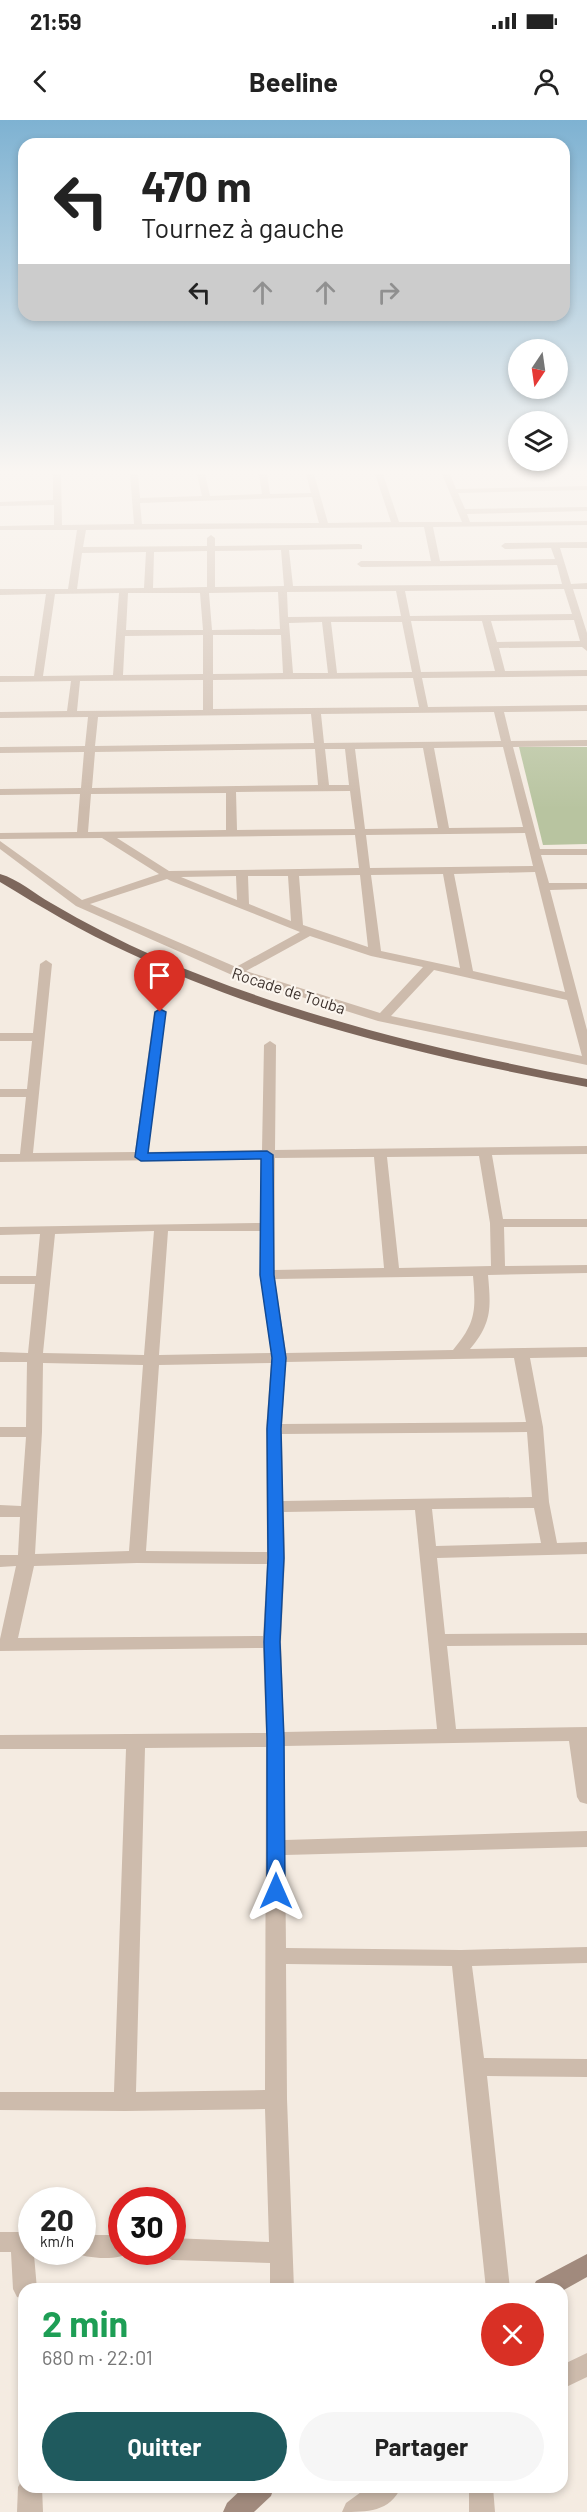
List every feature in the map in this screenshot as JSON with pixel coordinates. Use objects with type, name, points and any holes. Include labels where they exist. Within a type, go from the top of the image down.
[{"type":"main road","name":"Rocade de Touba","points":[[0,877],[51,909],[104,937],[152,959],[261,1001],[430,1049],[587,1083]]},
{"type":"main road","points":[[555,2283],[587,2265]]},
{"type":"main road","points":[[236,2512],[256,2493]]},
{"type":"street","points":[[72,591],[73,586]]},
{"type":"street","points":[[148,586],[148,590]]},
{"type":"street","points":[[208,586],[208,712]]},
{"type":"street","points":[[286,586],[283,620],[288,676]]},
{"type":"street","points":[[0,592],[286,589],[306,586]]},
{"type":"street","points":[[392,586],[400,588],[412,586]]},
{"type":"street","points":[[565,586],[587,586]]},
{"type":"street","points":[[494,645],[587,645],[576,617],[568,586]]},
{"type":"street","points":[[400,588],[424,710]]},
{"type":"street","points":[[118,678],[124,590]]},
{"type":"street","points":[[38,679],[51,591]]},
{"type":"street","points":[[283,620],[576,617]]},
{"type":"street","points":[[486,618],[501,674]]},
{"type":"street","points":[[326,620],[333,676]]},
{"type":"street","points":[[121,633],[284,632]]},
{"type":"street","points":[[0,679],[587,673]]},
{"type":"street","points":[[72,714],[75,678]]},
{"type":"street","points":[[0,715],[587,708]]},
{"type":"street","points":[[498,709],[544,887],[578,1001],[587,1054]]},
{"type":"street","points":[[316,711],[324,788]]},
{"type":"street","points":[[82,835],[93,714]]},
{"type":"street","points":[[0,750],[587,743]]},
{"type":"street","points":[[428,745],[444,831]]},
{"type":"street","points":[[350,746],[375,953]]},
{"type":"street","points":[[0,792],[355,788]]},
{"type":"street","points":[[231,790],[232,834]]},
{"type":"street","points":[[0,836],[529,830]]},
{"type":"street","points":[[105,835],[175,879],[309,932],[375,953],[578,1001]]},
{"type":"street","points":[[0,844],[80,904],[236,972],[382,1017],[587,1061]]},
{"type":"street","points":[[535,852],[587,852]]},
{"type":"street","points":[[80,904],[169,874],[540,870]]},
{"type":"street","points":[[448,871],[467,974]]},
{"type":"street","points":[[242,873],[243,906]]},
{"type":"street","points":[[293,873],[297,926]]},
{"type":"street","points":[[544,887],[587,886]]},
{"type":"street","points":[[236,972],[309,932]]},
{"type":"street","points":[[26,1158],[46,963]]},
{"type":"street","points":[[382,1017],[430,966]]},
{"type":"street","points":[[141,1157],[160,1012]]},
{"type":"street","points":[[0,1037],[37,1037]]},
{"type":"street","points":[[270,1045],[267,1275],[279,1358],[274,1429],[276,1558],[272,1642],[276,1848],[276,2099],[282,2283]]},
{"type":"street","points":[[0,1093],[32,1093]]},
{"type":"street","points":[[0,1158],[587,1150]]},
{"type":"street","points":[[380,1152],[392,1274]]},
{"type":"street","points":[[485,1152],[497,1223],[498,1271]]},
{"type":"street","points":[[497,1223],[587,1223]]},
{"type":"street","points":[[137,1557],[161,1227]]},
{"type":"street","points":[[0,1231],[269,1227]]},
{"type":"street","points":[[48,1230],[35,1356],[34,1431],[27,1512],[26,1562],[4,1645],[272,1642]]},
{"type":"street","points":[[267,1275],[587,1269]]},
{"type":"street","points":[[458,1354],[479,1330],[483,1311],[480,1271]]},
{"type":"street","points":[[0,1280],[43,1280]]},
{"type":"street","points":[[0,1357],[279,1358],[587,1352]]},
{"type":"street","points":[[521,1353],[535,1427],[541,1502],[550,1548]]},
{"type":"street","points":[[274,1429],[535,1427]]},
{"type":"street","points":[[0,1432],[34,1431]]},
{"type":"street","points":[[276,1507],[541,1502]]},
{"type":"street","points":[[423,1504],[447,1735]]},
{"type":"street","points":[[0,1511],[27,1512]]},
{"type":"street","points":[[429,1552],[587,1548]]},
{"type":"street","points":[[0,1561],[137,1557],[276,1558]]},
{"type":"street","points":[[438,1640],[587,1639]]},
{"type":"street","points":[[1,1746],[275,1738],[582,1734],[587,1797]]},
{"type":"street","points":[[125,2102],[136,1743]]},
{"type":"street","points":[[276,1848],[587,1839]]},
{"type":"street","points":[[276,1956],[461,1958],[587,1956]]},
{"type":"street","points":[[461,1958],[497,2283]]},
{"type":"street","points":[[475,2067],[587,2068]]},
{"type":"street","points":[[0,2101],[125,2102],[276,2099]]},
{"type":"street","points":[[186,2249],[280,2253]]},
{"type":"street","points":[[21,2265],[24,2283]]},
{"type":"street","points":[[568,2375],[587,2364]]},
{"type":"street","points":[[30,2493],[30,2512]]},
{"type":"street","points":[[355,2512],[381,2493]]},
{"type":"street","points":[[481,2493],[482,2512]]},
{"type":"green space","points":[[519,747],[587,747],[587,844],[543,845]]},
{"type":"route","points":[[160,1012],[141,1157],[267,1155],[269,1227],[267,1275],[279,1358],[274,1429],[276,1558],[272,1642],[276,1891]]}]
